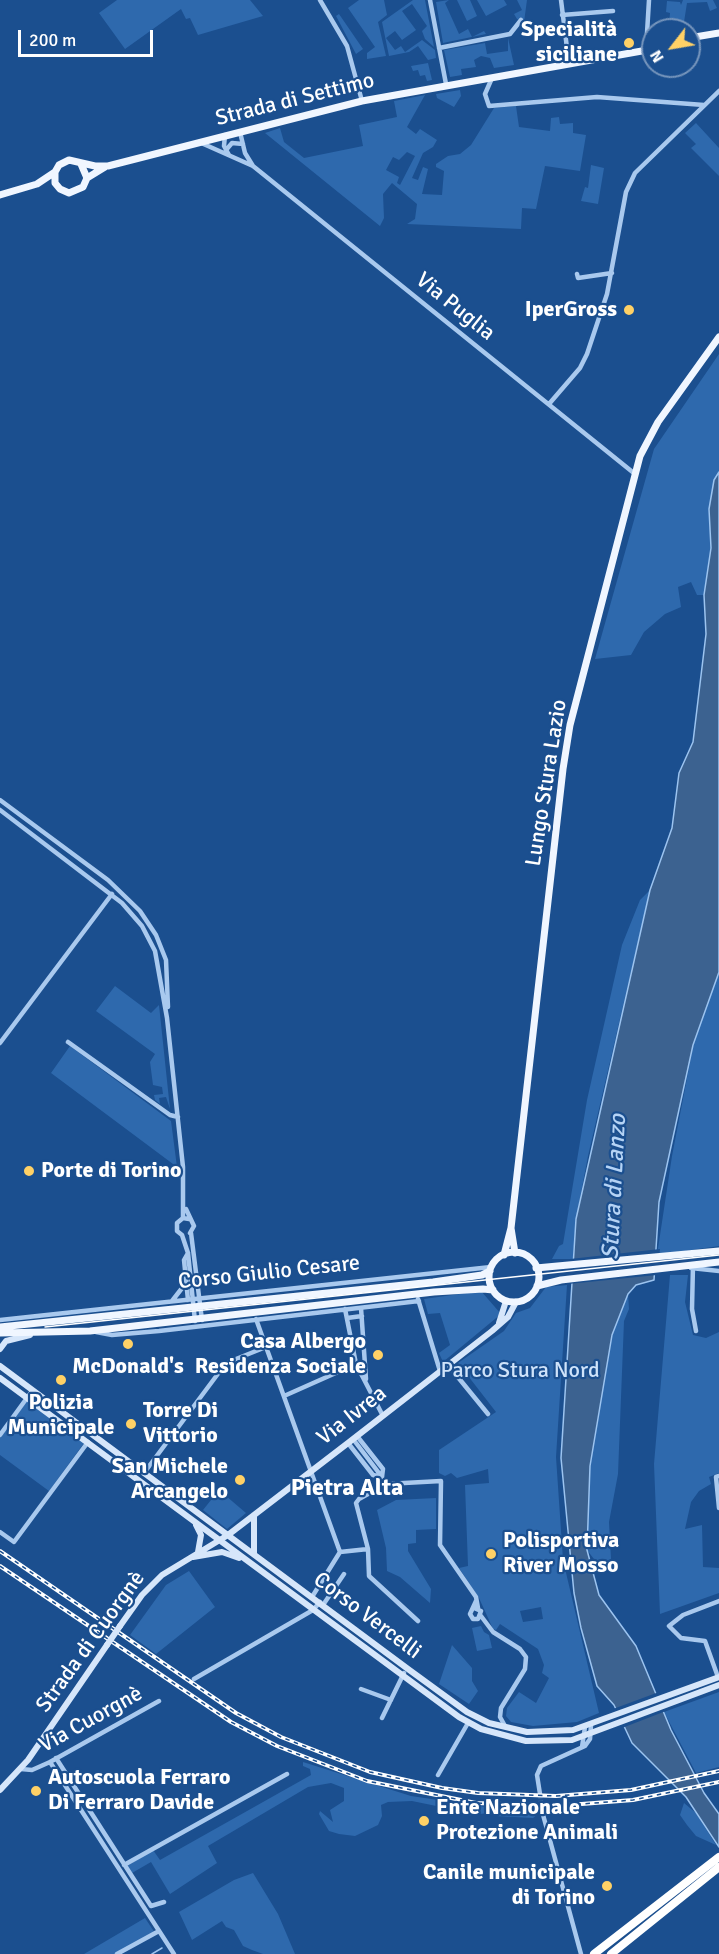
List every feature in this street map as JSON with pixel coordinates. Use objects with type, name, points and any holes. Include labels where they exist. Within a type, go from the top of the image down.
[{"type":"highway","points":[[594,1954],[719,1857]]},
{"type":"highway","points":[[611,1954],[719,1868]]},
{"type":"main road","points":[[701,38],[719,35]]},
{"type":"main road","name":"Strada di Settimo","points":[[87,178],[108,166],[362,101],[641,48]]},
{"type":"main road","points":[[0,195],[38,184],[55,172],[64,162],[75,161],[81,164],[87,178],[83,187],[75,192],[64,192],[57,186],[38,184]]},
{"type":"main road","name":"Strada di Settimo","points":[[81,164],[108,166]]},
{"type":"main road","points":[[55,172],[57,186]]},
{"type":"main road","name":"Lungo Stura Lazio","points":[[504,1254],[511,1228],[567,741],[640,456],[657,422],[719,337]]},
{"type":"main road","name":"Lungo Stura Lazio","points":[[511,1228],[515,1253]]},
{"type":"main road","points":[[536,1268],[719,1251]]},
{"type":"main road","points":[[515,1253],[528,1257],[536,1268],[537,1286],[529,1297],[516,1302],[506,1301],[493,1290],[489,1282],[490,1269],[504,1254],[515,1253]]},
{"type":"main road","points":[[537,1286],[561,1280],[719,1262]]},
{"type":"main road","name":"Corso Giulio Cesare","points":[[0,1327],[51,1318],[194,1303],[433,1282],[482,1275],[490,1269]]},
{"type":"main road","name":"Corso Giulio Cesare","points":[[0,1333],[33,1334],[199,1323],[483,1289],[493,1290]]},
{"type":"main road","points":[[498,1326],[506,1301]]},
{"type":"main road","name":"Via Ivrea","points":[[228,1535],[498,1326],[508,1317],[516,1302]]},
{"type":"main road","points":[[0,1349],[6,1341],[33,1334]]},
{"type":"main road","name":"Corso Vercelli","points":[[0,1364],[32,1391],[467,1712],[506,1728],[543,1733],[588,1726],[719,1677]]},
{"type":"main road","name":"Corso Vercelli","points":[[0,1378],[402,1675],[468,1722],[494,1734],[526,1741],[560,1742],[588,1735],[719,1685]]},
{"type":"main road","points":[[254,1515],[254,1554]]},
{"type":"main road","points":[[192,1519],[201,1535],[198,1552]]},
{"type":"main road","name":"Strada di Cuorgnè","points":[[0,1790],[28,1760],[148,1588],[189,1557],[228,1535]]},
{"type":"main road","points":[[189,1557],[222,1552],[249,1562]]},
{"type":"street","points":[[320,0],[347,46],[362,101]]},
{"type":"street","points":[[430,0],[446,84]]},
{"type":"street","points":[[561,0],[569,62]]},
{"type":"street","points":[[650,0],[650,18]]},
{"type":"street","points":[[562,15],[613,11]]},
{"type":"street","points":[[439,48],[510,34],[521,20]]},
{"type":"street","points":[[493,76],[485,94],[489,106],[597,96],[704,105]]},
{"type":"street","points":[[549,404],[579,368],[587,354],[612,273],[626,192],[635,172],[719,92]]},
{"type":"street","name":"Via Puglia","points":[[240,132],[253,166]]},
{"type":"street","points":[[225,135],[227,153]]},
{"type":"street","name":"Via Puglia","points":[[199,142],[253,166],[635,474]]},
{"type":"street","points":[[227,153],[232,143],[243,144]]},
{"type":"street","points":[[577,274],[578,278],[612,273]]},
{"type":"street","points":[[0,800],[117,888],[148,920],[166,960],[169,973],[167,1018]]},
{"type":"street","points":[[0,810],[112,894],[135,916],[152,945],[158,962],[167,1018],[184,1173],[186,1218],[194,1226],[191,1233],[194,1303]]},
{"type":"street","points":[[0,1042],[112,894]]},
{"type":"street","points":[[68,1042],[170,1116],[178,1117]]},
{"type":"street","points":[[186,1218],[176,1226],[182,1235],[188,1253],[194,1303],[199,1323]]},
{"type":"street","points":[[182,1235],[191,1233]]},
{"type":"street","points":[[188,1253],[184,1260],[186,1283],[194,1303]]},
{"type":"street","points":[[696,1331],[692,1310],[691,1266],[719,1271]]},
{"type":"street","points":[[172,1301],[186,1283]]},
{"type":"street","points":[[418,1298],[440,1371]]},
{"type":"street","name":"Corso Giulio Cesare","points":[[199,1323],[256,1319],[314,1309],[361,1308],[418,1298]]},
{"type":"street","name":"Corso Giulio Cesare","points":[[0,1320],[51,1318],[172,1301],[194,1303]]},
{"type":"street","points":[[361,1308],[366,1382]]},
{"type":"street","points":[[345,1309],[356,1364],[383,1416]]},
{"type":"street","points":[[347,1318],[362,1316]]},
{"type":"street","points":[[256,1319],[340,1552]]},
{"type":"street","points":[[144,1473],[226,1363],[266,1347]]},
{"type":"street","points":[[284,1395],[356,1364]]},
{"type":"street","points":[[448,1365],[488,1414]]},
{"type":"street","points":[[0,1435],[32,1391]]},
{"type":"street","points":[[353,1439],[373,1475],[382,1477]]},
{"type":"street","points":[[353,1439],[383,1469],[382,1477],[386,1484]]},
{"type":"street","points":[[0,1532],[14,1542],[88,1442]]},
{"type":"street","points":[[719,1476],[716,1477],[719,1508]]},
{"type":"street","points":[[418,1621],[370,1578],[368,1549],[357,1501],[386,1484],[441,1481],[440,1545],[477,1600],[476,1608],[493,1632],[520,1648],[526,1657],[525,1669],[500,1711],[500,1717],[506,1728]]},
{"type":"street","points":[[340,1552],[368,1549]]},
{"type":"street","points":[[312,1597],[340,1552]]},
{"type":"street","points":[[194,1679],[313,1610],[321,1604],[344,1574]]},
{"type":"street","points":[[719,1601],[684,1615],[669,1626],[681,1638],[705,1641],[719,1677]]},
{"type":"street","points":[[476,1608],[470,1612],[471,1617],[476,1619],[481,1616]]},
{"type":"street","points":[[382,1718],[402,1675],[408,1669]]},
{"type":"street","points":[[361,1689],[391,1701]]},
{"type":"street","name":"Via Cuorgnè","points":[[21,1769],[40,1767],[159,1701]]},
{"type":"street","points":[[438,1775],[468,1722]]},
{"type":"street","points":[[540,1794],[537,1775],[541,1766],[589,1742],[588,1726]]},
{"type":"street","points":[[56,1758],[151,1906],[164,1902]]},
{"type":"street","name":"Via Cuorgnè","points":[[28,1760],[40,1767]]},
{"type":"street","points":[[50,1762],[174,1954]]},
{"type":"street","points":[[124,1864],[287,1774]]},
{"type":"street","points":[[542,1811],[581,1954]]},
{"type":"street","points":[[117,1954],[159,1931]]},
{"type":"green space","points":[[117,0],[250,0],[263,16],[198,35],[190,18],[186,19],[181,9],[125,49],[99,13]]},
{"type":"green space","points":[[359,0],[384,0],[387,15],[378,22],[386,56],[367,59],[367,53],[375,47],[348,8]]},
{"type":"green space","points":[[413,0],[425,0],[434,47],[425,39],[422,31],[427,26],[412,4],[402,11],[416,30],[402,40],[395,31],[386,38],[395,50],[401,46],[405,52],[422,40],[435,50],[436,58],[428,60],[418,46],[409,52],[389,56],[382,22]]},
{"type":"green space","points":[[449,0],[445,3],[459,34],[468,29],[472,37],[443,43],[436,2]]},
{"type":"green space","points":[[457,0],[470,0],[477,16],[467,21]]},
{"type":"green space","points":[[477,0],[504,0],[507,5],[486,16]]},
{"type":"green space","points":[[517,0],[527,0],[524,22],[517,19],[514,14],[522,10]]},
{"type":"green space","points":[[683,0],[713,0],[717,8],[710,11],[707,2],[687,3],[685,18],[670,18],[670,13],[666,12],[667,1],[680,2],[681,5]]},
{"type":"green space","points":[[339,14],[363,49],[356,54],[336,16]]},
{"type":"green space","points":[[484,31],[486,34],[472,37]]},
{"type":"green space","points":[[508,38],[514,65],[494,68],[490,58],[481,56],[474,60],[476,67],[461,69],[462,75],[450,77],[444,50],[485,43],[487,54],[508,51]]},
{"type":"green space","points":[[428,63],[432,80],[427,81],[425,75],[420,76],[418,70],[413,71],[411,66]]},
{"type":"green space","points":[[460,90],[461,96],[454,107],[437,98],[436,94]]},
{"type":"green space","points":[[425,95],[407,127],[416,134],[420,129],[437,140],[433,147],[423,153],[412,178],[418,180],[423,167],[428,169],[422,194],[442,195],[444,171],[436,167],[436,164],[448,156],[460,154],[471,145],[494,108],[516,106],[519,127],[550,131],[551,118],[559,117],[560,124],[573,123],[573,133],[586,135],[580,171],[545,166],[536,209],[522,208],[521,229],[407,224],[415,219],[417,204],[392,183],[383,194],[384,218],[380,226],[265,133],[280,128],[284,142],[304,158],[363,146],[359,125],[397,117],[394,101]],"holes":[[[407,152],[415,156],[400,185],[397,183],[399,177],[386,170],[393,157],[399,160]]]},
{"type":"green space","points":[[696,123],[719,148],[719,176],[691,148],[696,144],[685,133]]},
{"type":"green space","points":[[591,165],[604,168],[598,204],[581,201],[585,187],[588,188]]},
{"type":"green space","points":[[719,354],[719,472],[714,480],[709,509],[711,548],[704,595],[697,595],[691,582],[678,587],[681,607],[665,614],[644,632],[631,655],[595,659],[654,449]]},
{"type":"green space","points":[[650,890],[588,1156],[576,1219],[573,1259],[552,1259],[559,1246],[563,1244],[587,1100],[622,945],[640,900]]},
{"type":"green space","points":[[719,971],[719,1246],[657,1255],[672,1156],[694,1042]]},
{"type":"green space","points":[[115,986],[151,1013],[159,1005],[170,1109],[166,1097],[159,1098],[160,1104],[155,1100],[154,1095],[163,1094],[162,1087],[153,1085],[150,1062],[155,1054],[96,1011]]},
{"type":"green space","points":[[70,1046],[171,1121],[177,1167],[51,1073]]},
{"type":"green space","points":[[670,1275],[688,1275],[685,1302],[693,1335],[706,1338],[719,1332],[719,1473],[709,1477],[711,1484],[699,1491],[691,1502],[685,1529],[702,1525],[703,1567],[719,1568],[719,1593],[660,1614],[654,1464]]},
{"type":"green space","name":"Parco Stura Nord","points":[[567,1285],[556,1457],[563,1560],[599,1713],[577,1722],[533,1726],[511,1722],[506,1716],[507,1708],[519,1692],[536,1703],[549,1678],[542,1673],[544,1665],[538,1649],[500,1624],[496,1630],[493,1629],[479,1598],[459,1568],[468,1566],[465,1485],[489,1483],[488,1469],[457,1478],[451,1473],[445,1476],[439,1473],[439,1450],[496,1412],[458,1363],[504,1331],[516,1313],[530,1308],[546,1287]],"holes":[[[541,1607],[543,1619],[523,1622],[520,1611]]]},
{"type":"green space","points":[[481,1291],[501,1314],[443,1362],[439,1353],[450,1345],[440,1313],[428,1314],[424,1299]]},
{"type":"green space","points":[[628,1294],[629,1309],[624,1321],[618,1474],[609,1522],[611,1559],[606,1565],[597,1563],[587,1550],[590,1466],[612,1335]]},
{"type":"green space","points":[[27,1401],[84,1443],[49,1491],[0,1455],[0,1438]]},
{"type":"green space","points":[[219,1490],[246,1513],[227,1529],[203,1510]]},
{"type":"green space","points":[[436,1498],[436,1529],[416,1530],[416,1543],[408,1544],[408,1551],[431,1589],[430,1603],[400,1577],[387,1571],[386,1548],[377,1510],[396,1500]]},
{"type":"green space","points":[[189,1571],[215,1607],[156,1654],[130,1635],[166,1585]]},
{"type":"green space","points":[[481,1626],[489,1635],[492,1648],[477,1651],[472,1628]]},
{"type":"green space","points":[[452,1645],[472,1668],[472,1681],[478,1691],[469,1704],[439,1684]]},
{"type":"green space","points":[[719,1692],[719,1767],[696,1773],[664,1712]]},
{"type":"green space","points":[[303,1762],[411,1796],[493,1808],[539,1811],[533,1818],[495,1816],[488,1813],[465,1816],[446,1808],[412,1801],[388,1802],[381,1805],[382,1816],[378,1825],[355,1836],[339,1834],[329,1831],[319,1814],[320,1811],[333,1822],[330,1810],[344,1801],[344,1788],[331,1783],[308,1787],[208,1846],[217,1863],[170,1894],[151,1862],[132,1873],[127,1866],[153,1850],[160,1860],[311,1775],[310,1769],[303,1766]]},
{"type":"green space","points":[[684,1803],[696,1813],[716,1845],[696,1836],[687,1825],[680,1815]]},
{"type":"green space","points":[[253,1873],[278,1914],[295,1954],[263,1954],[243,1946],[234,1930],[226,1927],[222,1921],[192,1940],[179,1912],[234,1880]]},
{"type":"green space","points":[[145,1918],[155,1933],[118,1954],[84,1954]]},
{"type":"water","name":"Stura di Lanzo","points":[[719,472],[719,972],[693,1045],[659,1202],[654,1280],[636,1285],[628,1294],[612,1335],[590,1466],[587,1550],[599,1595],[636,1646],[671,1730],[704,1793],[719,1814],[719,1847],[686,1797],[632,1743],[614,1705],[597,1686],[574,1593],[561,1458],[576,1219],[650,890],[672,828],[679,773],[693,742],[706,634],[704,595],[711,548],[709,509],[714,480]]},
{"type":"pier","points":[[660,1249],[657,1275],[568,1284],[570,1259]]},
{"type":"pier","points":[[659,1692],[666,1711],[622,1728],[613,1709]]},
{"type":"waterway","points":[[152,1954],[162,1948]]},
{"type":"tunnel","points":[[540,1794],[542,1811]]},
{"type":"tram line","points":[[45,1327],[719,1255]]},
{"type":"railway","points":[[0,1551],[236,1713],[281,1737],[370,1772],[442,1788],[478,1793],[556,1796],[631,1790],[719,1771]]},
{"type":"railway","points":[[0,1566],[231,1722],[277,1746],[367,1781],[476,1803],[556,1806],[633,1800],[719,1782]]},
{"type":"place","name":"Specialità siciliane","points":[[629,43]]},
{"type":"place","name":"IperGross","points":[[629,310]]},
{"type":"place","name":"Porte di Torino","points":[[29,1171]]},
{"type":"place","name":"McDonald's","points":[[128,1344]]},
{"type":"place","name":"Casa Albergo Residenza Sociale","points":[[378,1355]]},
{"type":"place","name":"Polizia Municipale","points":[[61,1380]]},
{"type":"place","name":"Torre Di Vittorio","points":[[131,1424]]},
{"type":"place","name":"San Michele Arcangelo","points":[[240,1480]]},
{"type":"place","name":"Polisportiva River Mosso","points":[[491,1554]]},
{"type":"place","name":"Autoscuola Ferraro Di Ferraro Davide","points":[[36,1791]]},
{"type":"place","name":"Ente Nazionale Protezione Animali","points":[[424,1821]]},
{"type":"place","name":"Canile municipale di Torino","points":[[607,1886]]},
{"type":"district","name":"Pietra Alta","points":[[347,1489]]}]
